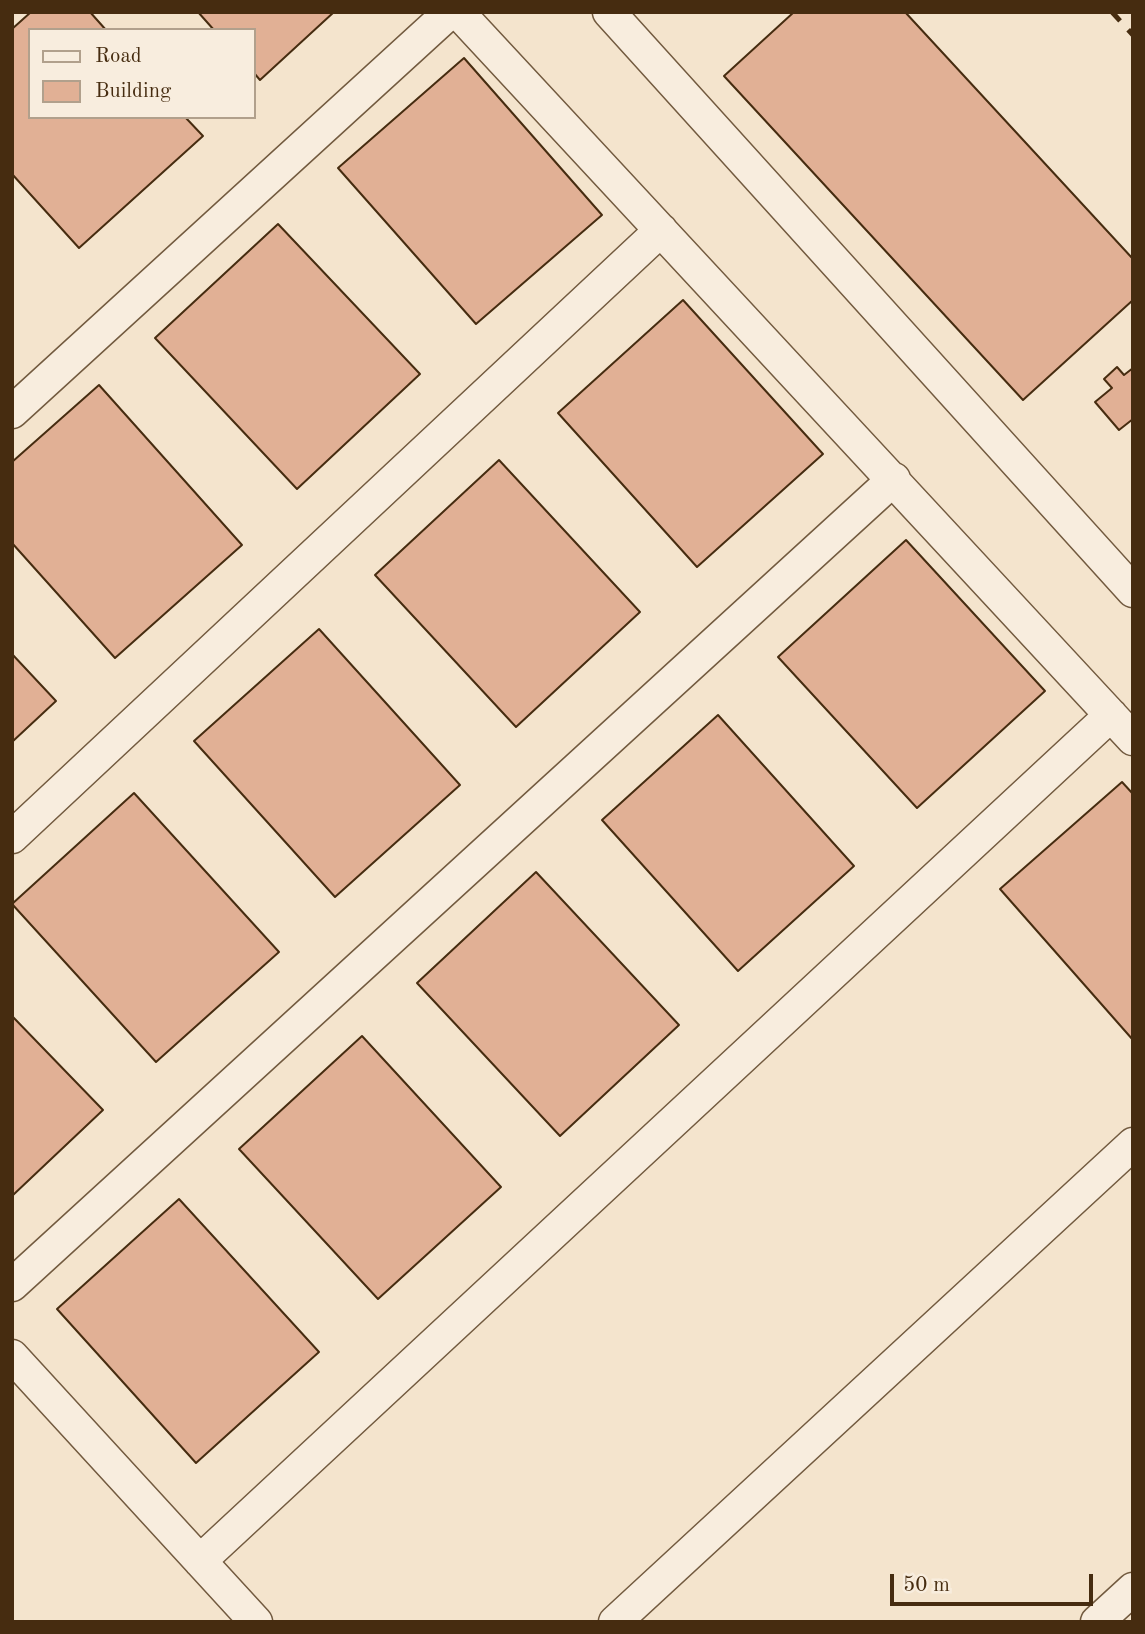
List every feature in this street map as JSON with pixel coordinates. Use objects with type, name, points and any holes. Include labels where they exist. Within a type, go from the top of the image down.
[{"type":"lane","points":[[12,412],[450,12]]},
{"type":"lane","points":[[458,12],[1133,739]]},
{"type":"lane","points":[[609,12],[1133,591]]},
{"type":"lane","points":[[12,837],[661,230]]},
{"type":"lane","points":[[12,1285],[894,479]]},
{"type":"lane","points":[[200,1561],[1111,715]]},
{"type":"lane","points":[[615,1622],[1133,1144]]},
{"type":"lane","points":[[12,1356],[256,1622]]},
{"type":"lane","points":[[1097,1622],[1133,1589]]},
{"type":"building","points":[[31,12],[90,12],[104,28],[28,28],[28,119],[187,119],[203,136],[79,248],[12,174],[12,29]]},
{"type":"building","points":[[198,12],[334,12],[260,80],[256,75],[256,28],[212,28]]},
{"type":"building","points":[[794,12],[905,12],[1133,259],[1133,300],[1023,400],[724,76]]},
{"type":"building","points":[[464,58],[602,215],[476,324],[338,168]]},
{"type":"building","points":[[278,224],[420,374],[297,489],[155,338]]},
{"type":"building","points":[[683,300],[823,454],[697,567],[558,413]]},
{"type":"building","points":[[1117,367],[1124,375],[1133,368],[1133,419],[1119,430],[1095,402],[1112,388],[1104,379]]},
{"type":"building","points":[[99,385],[242,545],[115,658],[12,543],[12,462]]},
{"type":"building","points":[[499,460],[640,612],[516,727],[375,575]]},
{"type":"building","points":[[906,540],[1045,691],[917,808],[778,657]]},
{"type":"building","points":[[319,629],[460,785],[335,897],[194,741]]},
{"type":"building","points":[[12,654],[56,701],[12,742]]},
{"type":"building","points":[[718,715],[854,866],[738,971],[602,820]]},
{"type":"building","points":[[1122,782],[1133,794],[1133,1040],[1000,889]]},
{"type":"building","points":[[134,793],[279,952],[156,1062],[12,904]]},
{"type":"building","points":[[536,872],[679,1025],[560,1136],[417,983]]},
{"type":"building","points":[[12,1016],[103,1110],[12,1196]]},
{"type":"building","points":[[362,1036],[501,1187],[378,1299],[239,1149]]},
{"type":"building","points":[[179,1199],[319,1352],[196,1463],[57,1309]]},
{"type":"railway","points":[[1112,12],[1133,35]]}]
